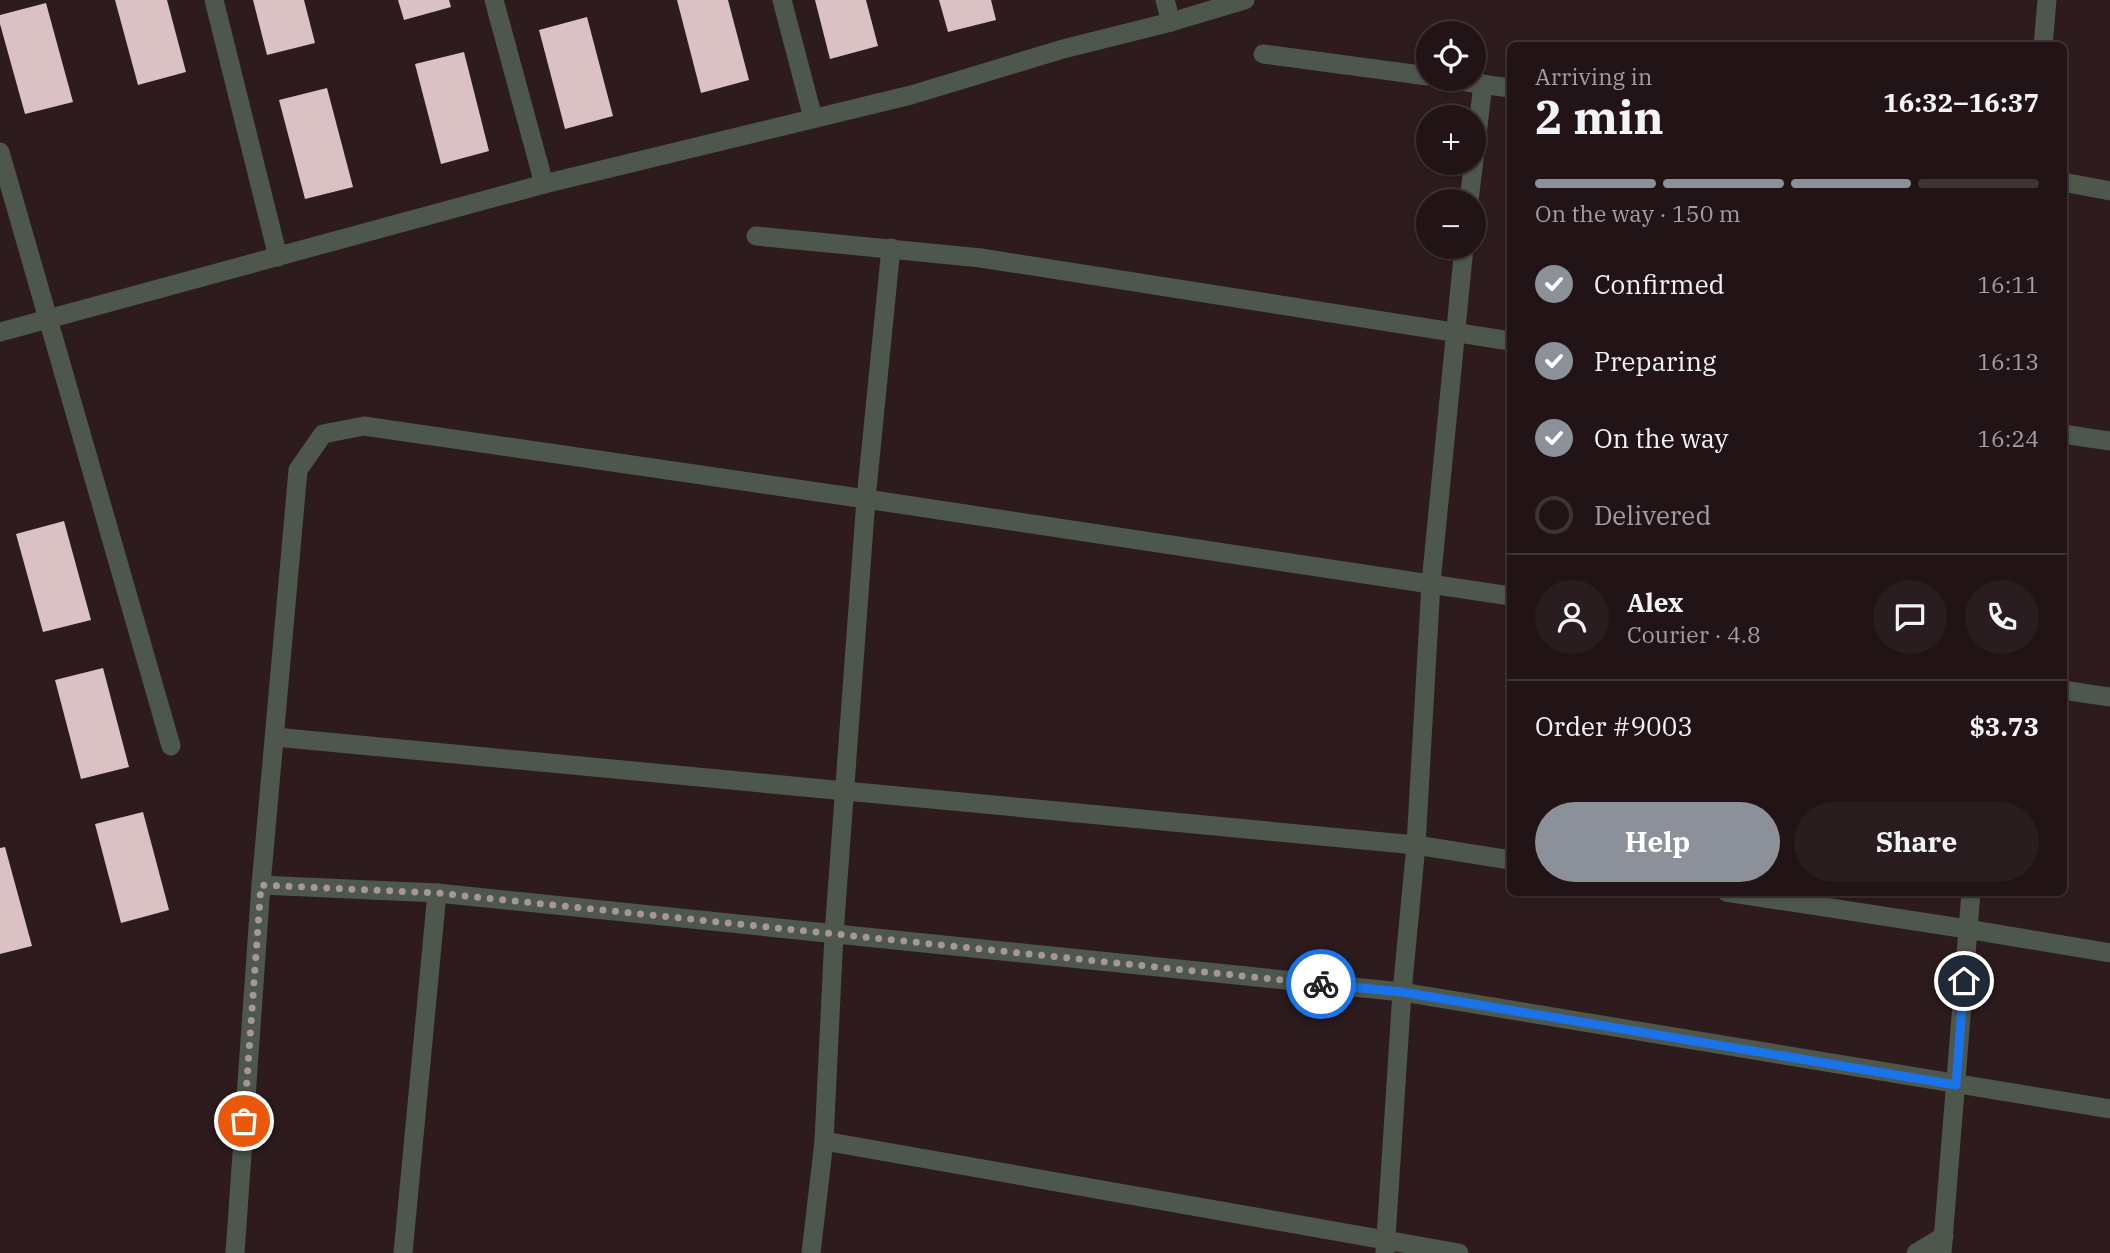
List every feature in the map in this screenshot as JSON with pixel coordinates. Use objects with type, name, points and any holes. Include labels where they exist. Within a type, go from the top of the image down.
[{"type":"street","points":[[214,0],[278,257]]},
{"type":"street","points":[[494,0],[544,184]]},
{"type":"street","points":[[782,0],[813,118]]},
{"type":"street","points":[[1165,0],[1171,22]]},
{"type":"street","points":[[0,332],[544,184],[911,95],[1245,0]]},
{"type":"street","points":[[2042,42],[2046,0]]},
{"type":"street","points":[[1263,54],[1416,74]]},
{"type":"street","points":[[1486,84],[1507,88]]},
{"type":"street","points":[[1470,189],[1482,91]]},
{"type":"street","points":[[0,152],[171,746]]},
{"type":"street","points":[[2067,183],[2110,191]]},
{"type":"street","points":[[757,236],[981,258],[1507,341]]},
{"type":"street","points":[[811,1253],[824,1141],[834,934],[866,499],[891,248]]},
{"type":"street","points":[[1385,1246],[1402,992],[1416,845],[1430,583],[1463,259]]},
{"type":"street","points":[[235,1253],[261,885],[298,470],[323,434],[364,426],[1507,596]]},
{"type":"street","points":[[2067,435],[2110,441]]},
{"type":"street","points":[[2067,691],[2110,697]]},
{"type":"street","points":[[275,737],[1416,845],[1507,860]]},
{"type":"street","points":[[261,885],[437,893],[1402,992],[2110,1109]]},
{"type":"street","points":[[403,1253],[437,893]]},
{"type":"street","points":[[1752,896],[2110,953]]},
{"type":"street","points":[[1916,1253],[1943,1245],[1971,896]]},
{"type":"street","points":[[824,1141],[1385,1246],[1459,1253]]},
{"type":"building","points":[[115,0],[167,0],[186,72],[138,85]]},
{"type":"building","points":[[253,0],[304,0],[315,43],[267,55]]},
{"type":"building","points":[[398,0],[449,0],[451,7],[404,20]]},
{"type":"building","points":[[677,0],[728,0],[749,80],[701,93]]},
{"type":"building","points":[[815,0],[866,0],[878,46],[830,59]]},
{"type":"building","points":[[939,0],[991,0],[996,20],[948,32]]},
{"type":"building","points":[[46,3],[73,102],[25,114],[0,24],[0,15]]},
{"type":"building","points":[[587,17],[613,116],[565,129],[539,30]]},
{"type":"building","points":[[464,52],[489,151],[441,164],[415,64]]},
{"type":"building","points":[[327,88],[353,187],[305,199],[279,100]]},
{"type":"building","points":[[64,521],[91,620],[43,632],[16,534]]},
{"type":"building","points":[[103,668],[129,767],[81,779],[55,680]]},
{"type":"building","points":[[143,812],[169,910],[121,923],[95,824]]},
{"type":"building","points":[[5,847],[32,946],[0,954],[0,848]]},
{"type":"way so far","points":[[244,1121],[261,885],[437,893],[1321,984]]},
{"type":"route","points":[[1321,984],[1402,992],[1956,1085],[1964,981]]}]
